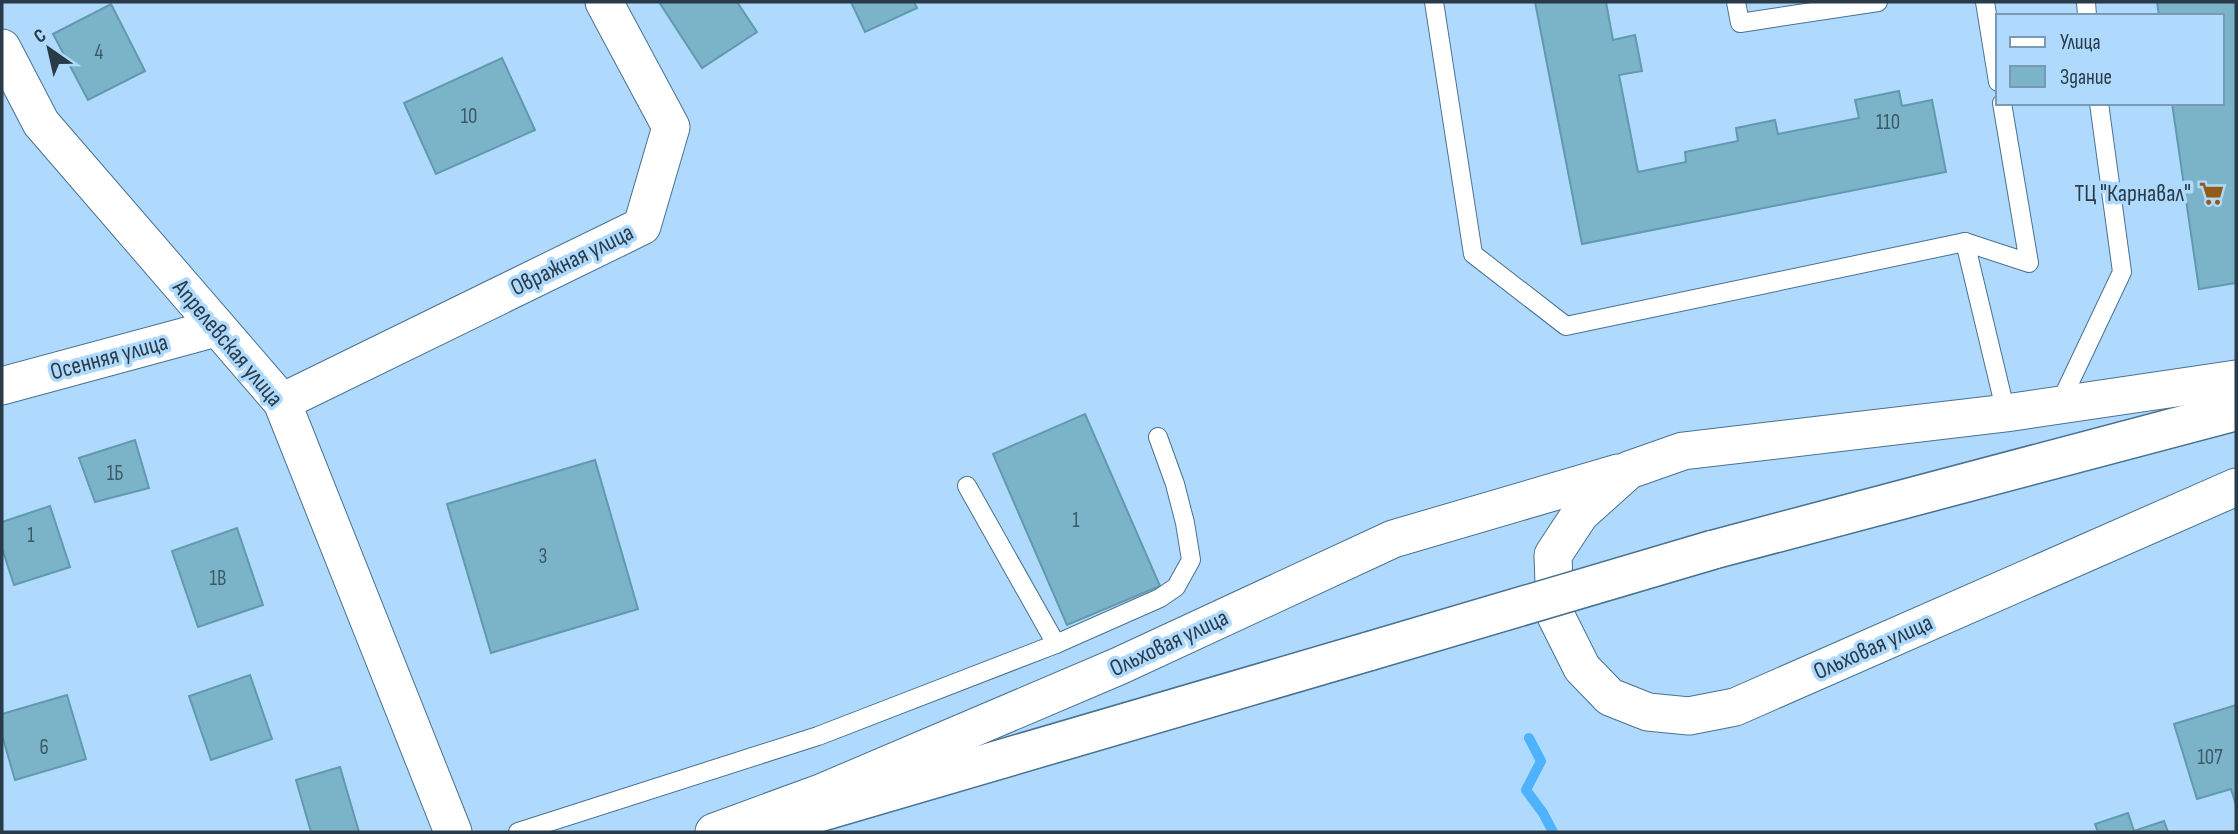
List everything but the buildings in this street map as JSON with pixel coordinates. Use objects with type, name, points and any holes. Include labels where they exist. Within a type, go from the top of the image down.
[{"type":"main road","points":[[752,832],[1712,550],[2236,411]]},
{"type":"street","name":"Овражная улица","points":[[282,402],[642,226],[671,127],[604,2]]},
{"type":"street","name":"Апрелевская улица","points":[[2,48],[41,123],[282,402],[453,832]]},
{"type":"street","name":"Осенняя улица","points":[[2,386],[216,328]]},
{"type":"street","name":"Ольховая улица","points":[[714,832],[823,792],[1119,667],[1393,539],[1629,470],[1684,450],[2006,413],[2236,379]]},
{"type":"street","name":"Ольховая улица","points":[[1629,470],[1580,514],[1553,555],[1555,614],[1582,668],[1610,698],[1648,712],[1689,716],[1735,707],[2236,486]]},
{"type":"lane","points":[[1434,2],[1473,254],[1566,326],[1965,242],[2029,263],[2002,105]]},
{"type":"lane","points":[[1736,2],[1740,23],[1878,2]]},
{"type":"lane","points":[[1985,2],[1996,70]]},
{"type":"lane","points":[[2059,405],[2122,272],[2099,105]]},
{"type":"lane","points":[[1965,242],[2006,413]]},
{"type":"lane","points":[[518,832],[818,736],[1056,644],[1160,598],[1176,587],[1191,560],[1175,484],[1157,437]]},
{"type":"lane","points":[[967,486],[1056,644]]},
{"type":"waterway","points":[[1529,738],[1541,761],[1526,790],[1553,832]]},
{"type":"place","name":"ТЦ \"Карнавал\"","points":[[2211,193]]}]
